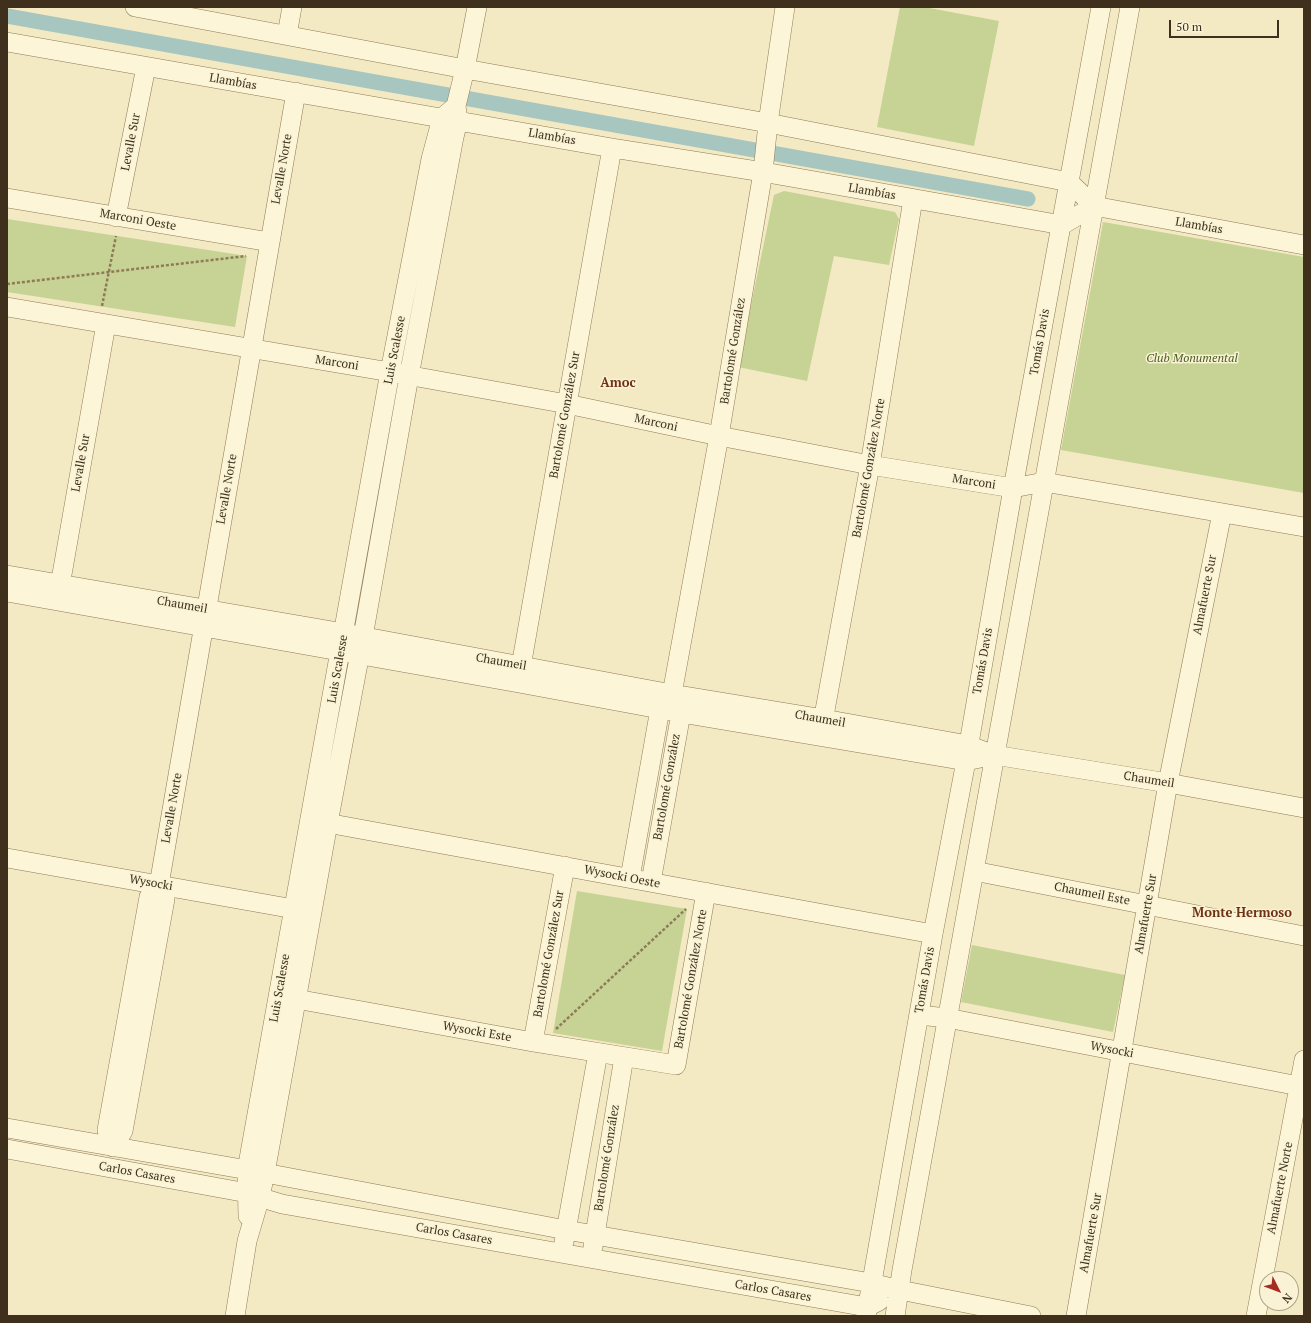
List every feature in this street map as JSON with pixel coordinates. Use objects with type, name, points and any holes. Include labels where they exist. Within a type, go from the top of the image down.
[{"type":"street","points":[[135,7],[287,35],[463,77],[1069,182],[1094,206]]},
{"type":"street","points":[[287,35],[292,7]]},
{"type":"street","name":"Luis Scalesse","points":[[352,644],[390,372],[431,159],[452,115],[463,77],[477,7]]},
{"type":"street","name":"Bartolomé González","points":[[630,878],[660,709],[672,694],[719,436],[764,165],[785,7]]},
{"type":"street","name":"Tomás Davis","points":[[866,1312],[933,934],[967,753],[1013,488],[1101,7]]},
{"type":"street","points":[[895,1316],[994,755],[1130,7]]},
{"type":"street","name":"Llambías","points":[[7,42],[296,92],[452,115],[612,148],[764,165],[913,199],[1062,225]]},
{"type":"street","name":"Levalle Sur","points":[[116,217],[146,66]]},
{"type":"street","name":"Levalle Norte","points":[[113,1147],[107,1130],[149,897],[159,885],[296,92]]},
{"type":"street","name":"Luis Scalesse","points":[[235,1316],[254,1195],[256,1171],[352,644],[409,376],[454,138],[452,115]]},
{"type":"street","name":"Bartolomé González Sur","points":[[520,674],[612,148]]},
{"type":"street","name":"Marconi Oeste","points":[[7,198],[270,242]]},
{"type":"street","name":"Bartolomé González Norte","points":[[822,728],[870,465],[913,199]]},
{"type":"street","points":[[1062,225],[1094,206]]},
{"type":"street","name":"Llambías","points":[[1094,206],[1304,245]]},
{"type":"street","name":"Marconi","points":[[7,307],[104,316],[251,349],[567,404],[719,436],[870,465],[1013,488],[1044,482],[1304,527]]},
{"type":"street","name":"Levalle Sur","points":[[59,593],[104,316]]},
{"type":"street","name":"Almafuerte Sur","points":[[1076,1316],[1168,783],[1222,513]]},
{"type":"street","name":"Chaumeil","points":[[7,575],[59,593]]},
{"type":"street","name":"Chaumeil","points":[[7,592],[59,593],[520,674],[672,694],[822,728],[967,753],[994,755],[1168,783],[1304,808]]},
{"type":"street","name":"Chaumeil","points":[[520,674],[681,713],[822,728]]},
{"type":"street","points":[[672,694],[681,713]]},
{"type":"street","name":"Bartolomé González","points":[[651,882],[681,713]]},
{"type":"street","name":"Luis Scalesse","points":[[288,998],[294,910],[319,822]]},
{"type":"street","name":"Wysocki Oeste","points":[[319,822],[933,934]]},
{"type":"street","name":"Wysocki","points":[[7,858],[294,910]]},
{"type":"street","name":"Bartolomé González Sur","points":[[533,1042],[565,866]]},
{"type":"street","name":"Chaumeil Este","points":[[974,871],[1304,936]]},
{"type":"street","name":"Bartolomé González Norte","points":[[676,1065],[706,892]]},
{"type":"street","name":"Wysocki Este","points":[[288,998],[533,1042],[676,1065]]},
{"type":"street","name":"Wysocki","points":[[919,1015],[947,1018],[1302,1087]]},
{"type":"street","points":[[562,1253],[598,1053]]},
{"type":"street","name":"Bartolomé González","points":[[592,1259],[624,1057]]},
{"type":"street","name":"Almafuerte Norte","points":[[1256,1316],[1302,1087],[1304,1060]]},
{"type":"street","name":"Carlos Casares","points":[[7,1128],[256,1171],[566,1230],[871,1283],[1031,1316]]},
{"type":"street","name":"Carlos Casares","points":[[7,1149],[254,1195],[282,1204],[562,1253],[866,1312]]},
{"type":"street","points":[[866,1312],[900,1290]]},
{"type":"path","points":[[104,316],[109,272],[116,236]]},
{"type":"path","points":[[7,284],[247,256]]},
{"type":"path","points":[[553,1033],[687,909]]},
{"type":"green space","points":[[900,7],[924,7],[999,21],[974,146],[877,127]]},
{"type":"green space","points":[[784,191],[895,212],[899,219],[889,265],[834,256],[807,381],[738,367],[774,195]]},
{"type":"green space","points":[[7,219],[247,256],[235,327],[7,292]]},
{"type":"green space","name":"Club Monumental","points":[[1103,222],[1304,257],[1304,493],[1061,450]]},
{"type":"green space","points":[[577,891],[687,909],[662,1051],[553,1033]]},
{"type":"green space","points":[[972,945],[1125,975],[1113,1032],[961,1002]]},
{"type":"waterway","points":[[7,16],[1028,199]]},
{"type":"district","name":"Amoc","points":[[618,383]]},
{"type":"district","name":"Monte Hermoso","points":[[1242,913]]}]
